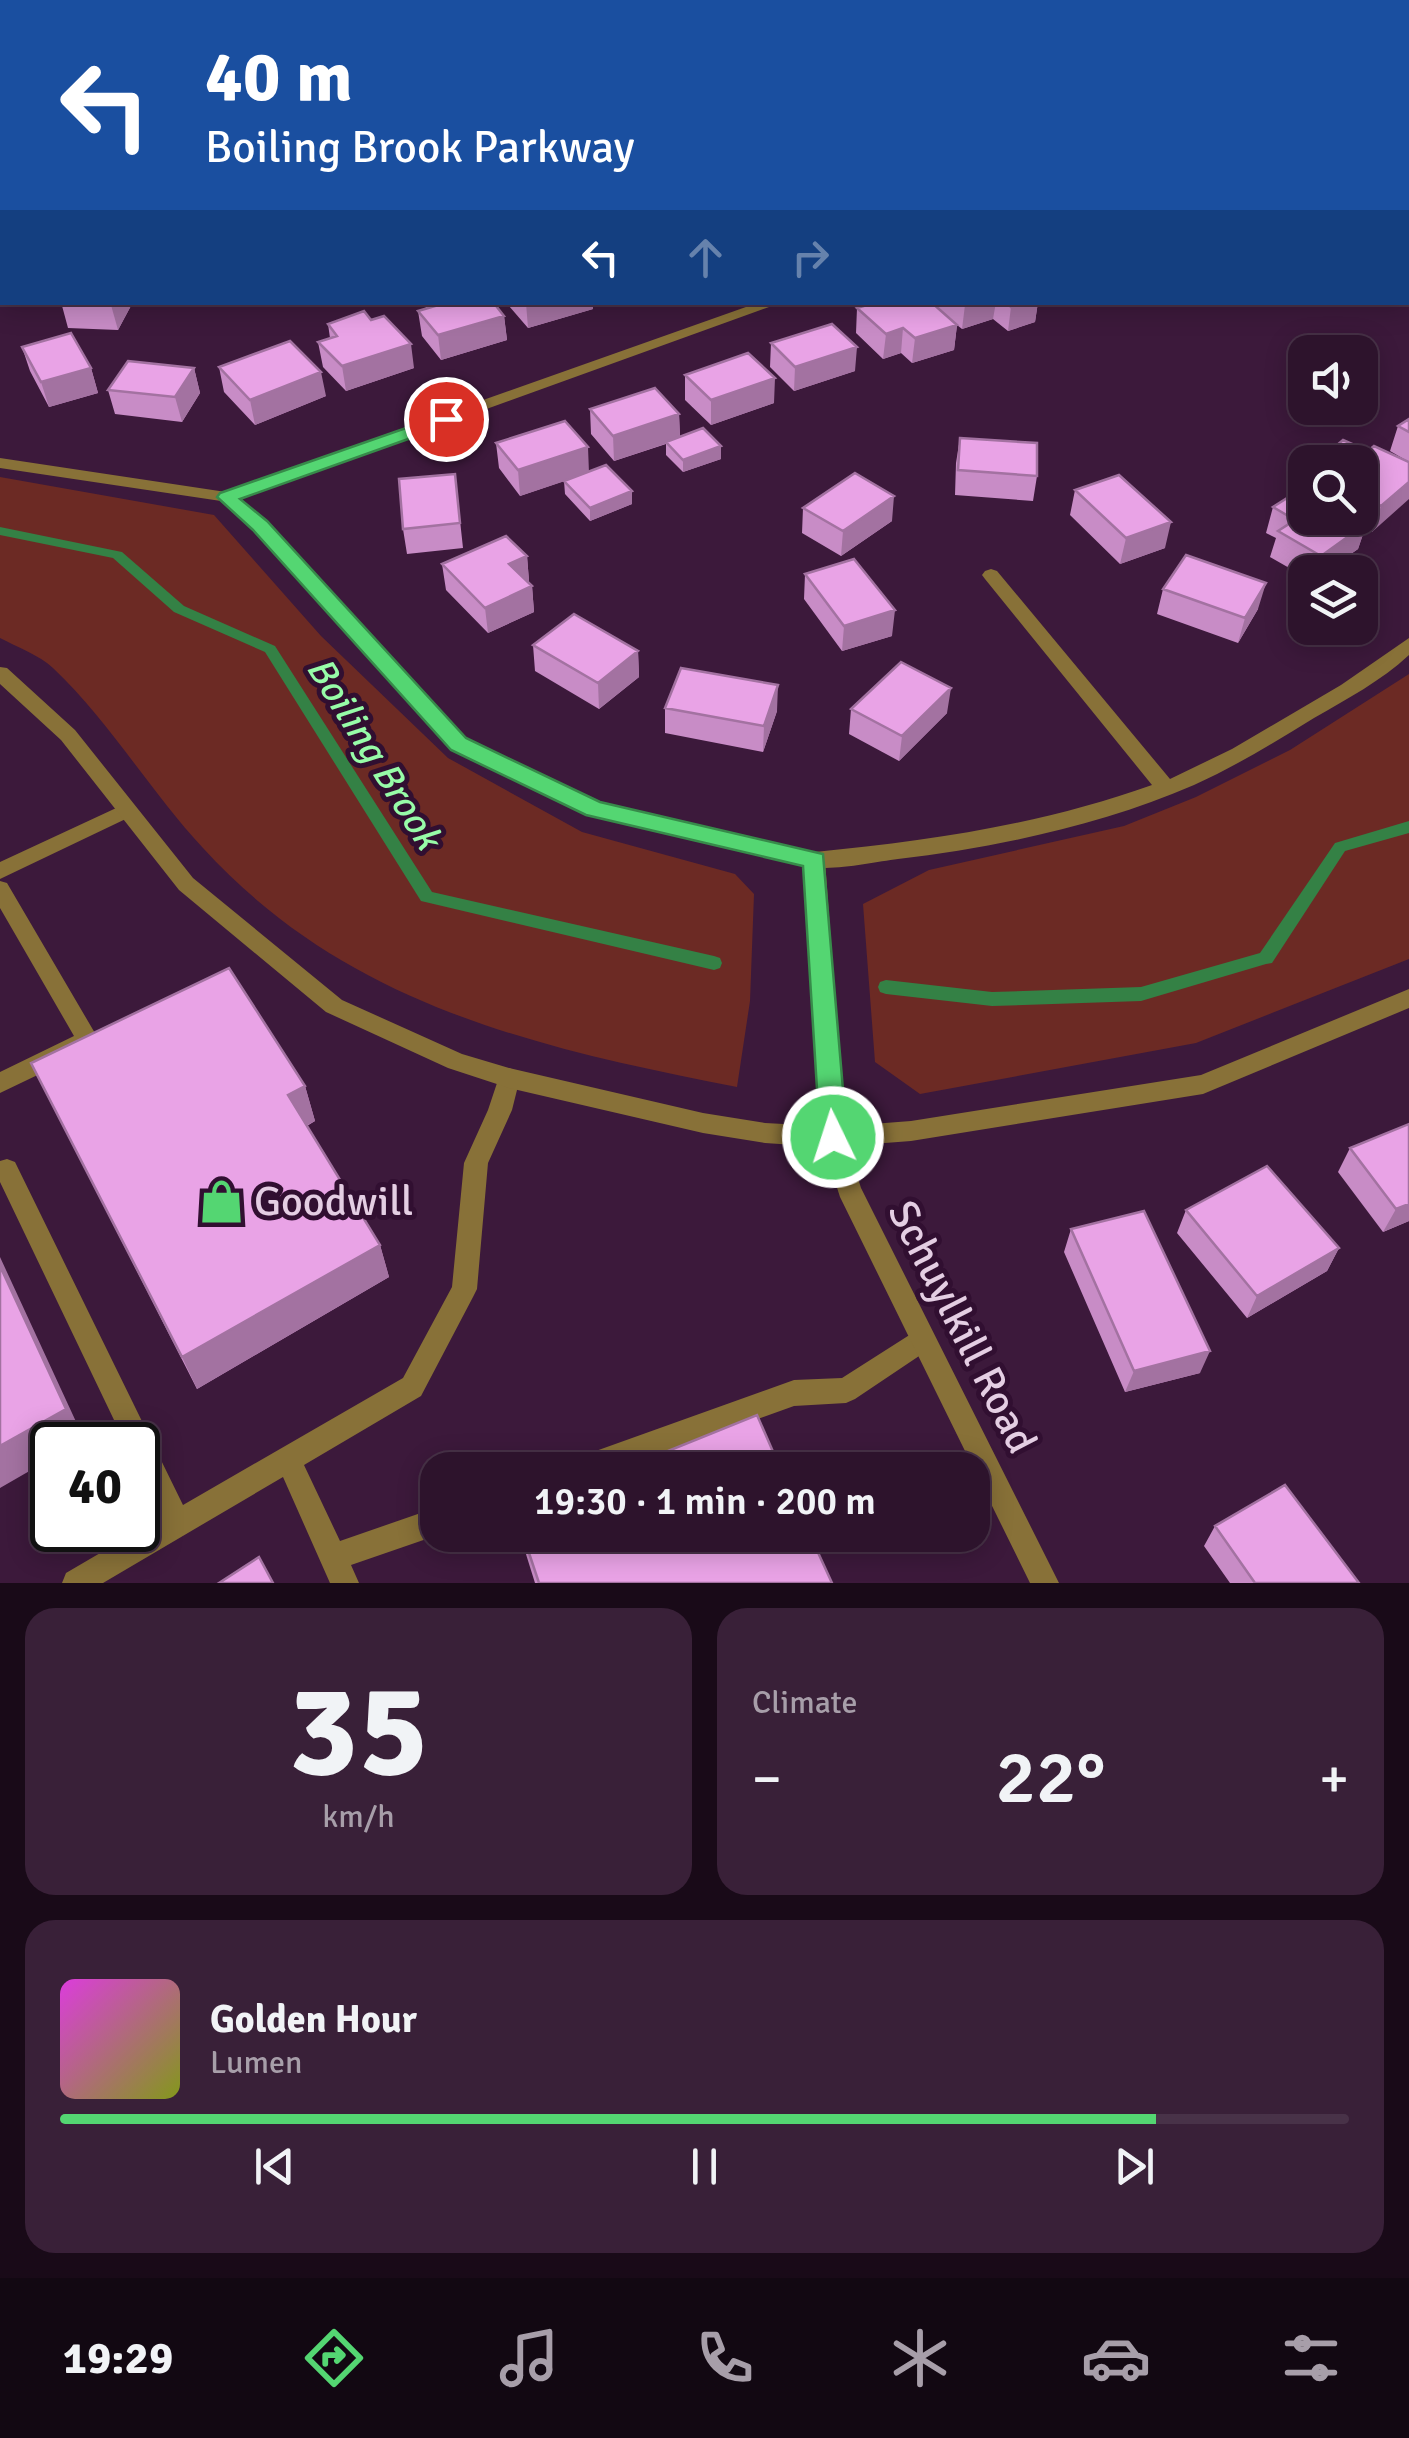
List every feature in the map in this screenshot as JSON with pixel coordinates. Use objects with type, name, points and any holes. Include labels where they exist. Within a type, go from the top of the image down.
[{"type":"street","points":[[0,463],[226,497],[768,305]]},
{"type":"street","points":[[226,497],[260,526],[458,744],[594,809],[815,860],[920,851],[1007,836],[1166,788],[1250,748],[1388,665],[1409,644]]},
{"type":"street","points":[[992,575],[1166,788]]},
{"type":"street","points":[[0,673],[68,735],[186,884],[334,1006],[456,1062],[703,1123],[765,1133],[833,1137],[911,1131],[1203,1084],[1409,998]]},
{"type":"street","points":[[0,870],[127,810]]},
{"type":"street","name":"Schuylkill Road","points":[[815,860],[833,1137],[858,1210],[1045,1583]]},
{"type":"street","points":[[0,889],[88,1040],[0,1083]]},
{"type":"street","points":[[76,1583],[412,1387],[464,1290],[476,1163],[500,1110],[509,1078]]},
{"type":"street","points":[[0,1172],[7,1169],[177,1523]]},
{"type":"street","points":[[629,1452],[794,1393],[846,1390],[922,1338]]},
{"type":"street","points":[[288,1459],[339,1570],[420,1530]]},
{"type":"shaded area","points":[[0,477],[214,515],[321,636],[448,758],[582,832],[735,874],[754,894],[750,1001],[737,1087],[589,1055],[449,1012],[382,982],[319,946],[259,902],[203,848],[73,689],[47,663],[0,638]]},
{"type":"shaded area","points":[[1409,674],[1409,959],[1196,1043],[920,1094],[875,1062],[863,904],[929,870],[1124,826],[1196,797],[1290,750]]},
{"type":"building","points":[[495,305],[504,316],[438,335],[418,311],[435,306]]},
{"type":"building","points":[[934,305],[957,325],[915,338],[903,328],[886,334],[857,308]]},
{"type":"building","points":[[364,311],[371,320],[384,316],[411,344],[342,366],[318,342],[337,336],[328,324]]},
{"type":"building","points":[[832,324],[857,347],[795,367],[771,343]]},
{"type":"building","points":[[71,333],[91,368],[41,382],[22,347]]},
{"type":"building","points":[[290,341],[321,372],[250,400],[219,367]]},
{"type":"building","points":[[748,353],[775,378],[711,400],[685,375]]},
{"type":"building","points":[[128,361],[194,368],[175,397],[108,390]]},
{"type":"building","points":[[655,388],[679,414],[613,436],[590,409]]},
{"type":"building","points":[[1409,419],[1409,432],[1398,426]]},
{"type":"building","points":[[565,421],[588,447],[518,470],[496,443]]},
{"type":"building","points":[[703,428],[721,446],[683,460],[666,442]]},
{"type":"building","points":[[960,438],[1037,443],[1037,476],[958,470]]},
{"type":"building","points":[[1378,448],[1409,462],[1409,482],[1381,506]]},
{"type":"building","points":[[606,465],[632,491],[590,508],[564,481]]},
{"type":"building","points":[[855,473],[894,496],[843,531],[803,508]]},
{"type":"building","points":[[455,474],[460,523],[403,529],[399,479]]},
{"type":"building","points":[[1119,475],[1171,522],[1126,538],[1075,490]]},
{"type":"building","points":[[1288,498],[1288,516],[1273,507]]},
{"type":"building","points":[[1288,525],[1288,535],[1350,535],[1319,555],[1278,531]]},
{"type":"building","points":[[506,536],[527,556],[509,564],[532,586],[485,608],[442,564]]},
{"type":"building","points":[[1186,555],[1266,583],[1245,618],[1163,589]]},
{"type":"building","points":[[854,559],[895,610],[844,626],[805,574]]},
{"type":"building","points":[[574,614],[638,651],[598,683],[533,645]]},
{"type":"building","points":[[901,662],[951,688],[902,736],[851,709]]},
{"type":"building","points":[[681,668],[778,685],[764,726],[665,708]]},
{"type":"building","name":"Goodwill","points":[[229,968],[305,1086],[288,1095],[380,1245],[182,1357],[31,1063]]},
{"type":"building","points":[[1409,1124],[1409,1204],[1396,1209],[1350,1148]]},
{"type":"building","points":[[1267,1166],[1339,1248],[1257,1296],[1186,1210]]},
{"type":"building","points":[[1144,1211],[1210,1351],[1134,1371],[1071,1229]]},
{"type":"building","points":[[0,1266],[66,1409],[43,1422],[30,1422],[30,1429],[0,1446]]},
{"type":"building","points":[[757,1415],[773,1452],[666,1452]]},
{"type":"building","points":[[1285,1485],[1359,1583],[1255,1583],[1215,1526]]},
{"type":"building","points":[[529,1552],[818,1552],[832,1583],[539,1583]]},
{"type":"building","points":[[259,1557],[273,1583],[219,1583]]},
{"type":"waterway","name":"Boiling Brook","points":[[0,531],[117,555],[179,609],[270,649],[427,897],[714,963]]},
{"type":"waterway","name":"Boiling Brook","points":[[886,987],[992,999],[1141,994],[1266,958],[1340,847],[1409,827]]},
{"type":"place","name":"Goodwill","points":[[221,1201]]},
{"type":"route","points":[[446,419],[226,497],[260,526],[458,744],[594,809],[815,860],[833,1137]]}]
